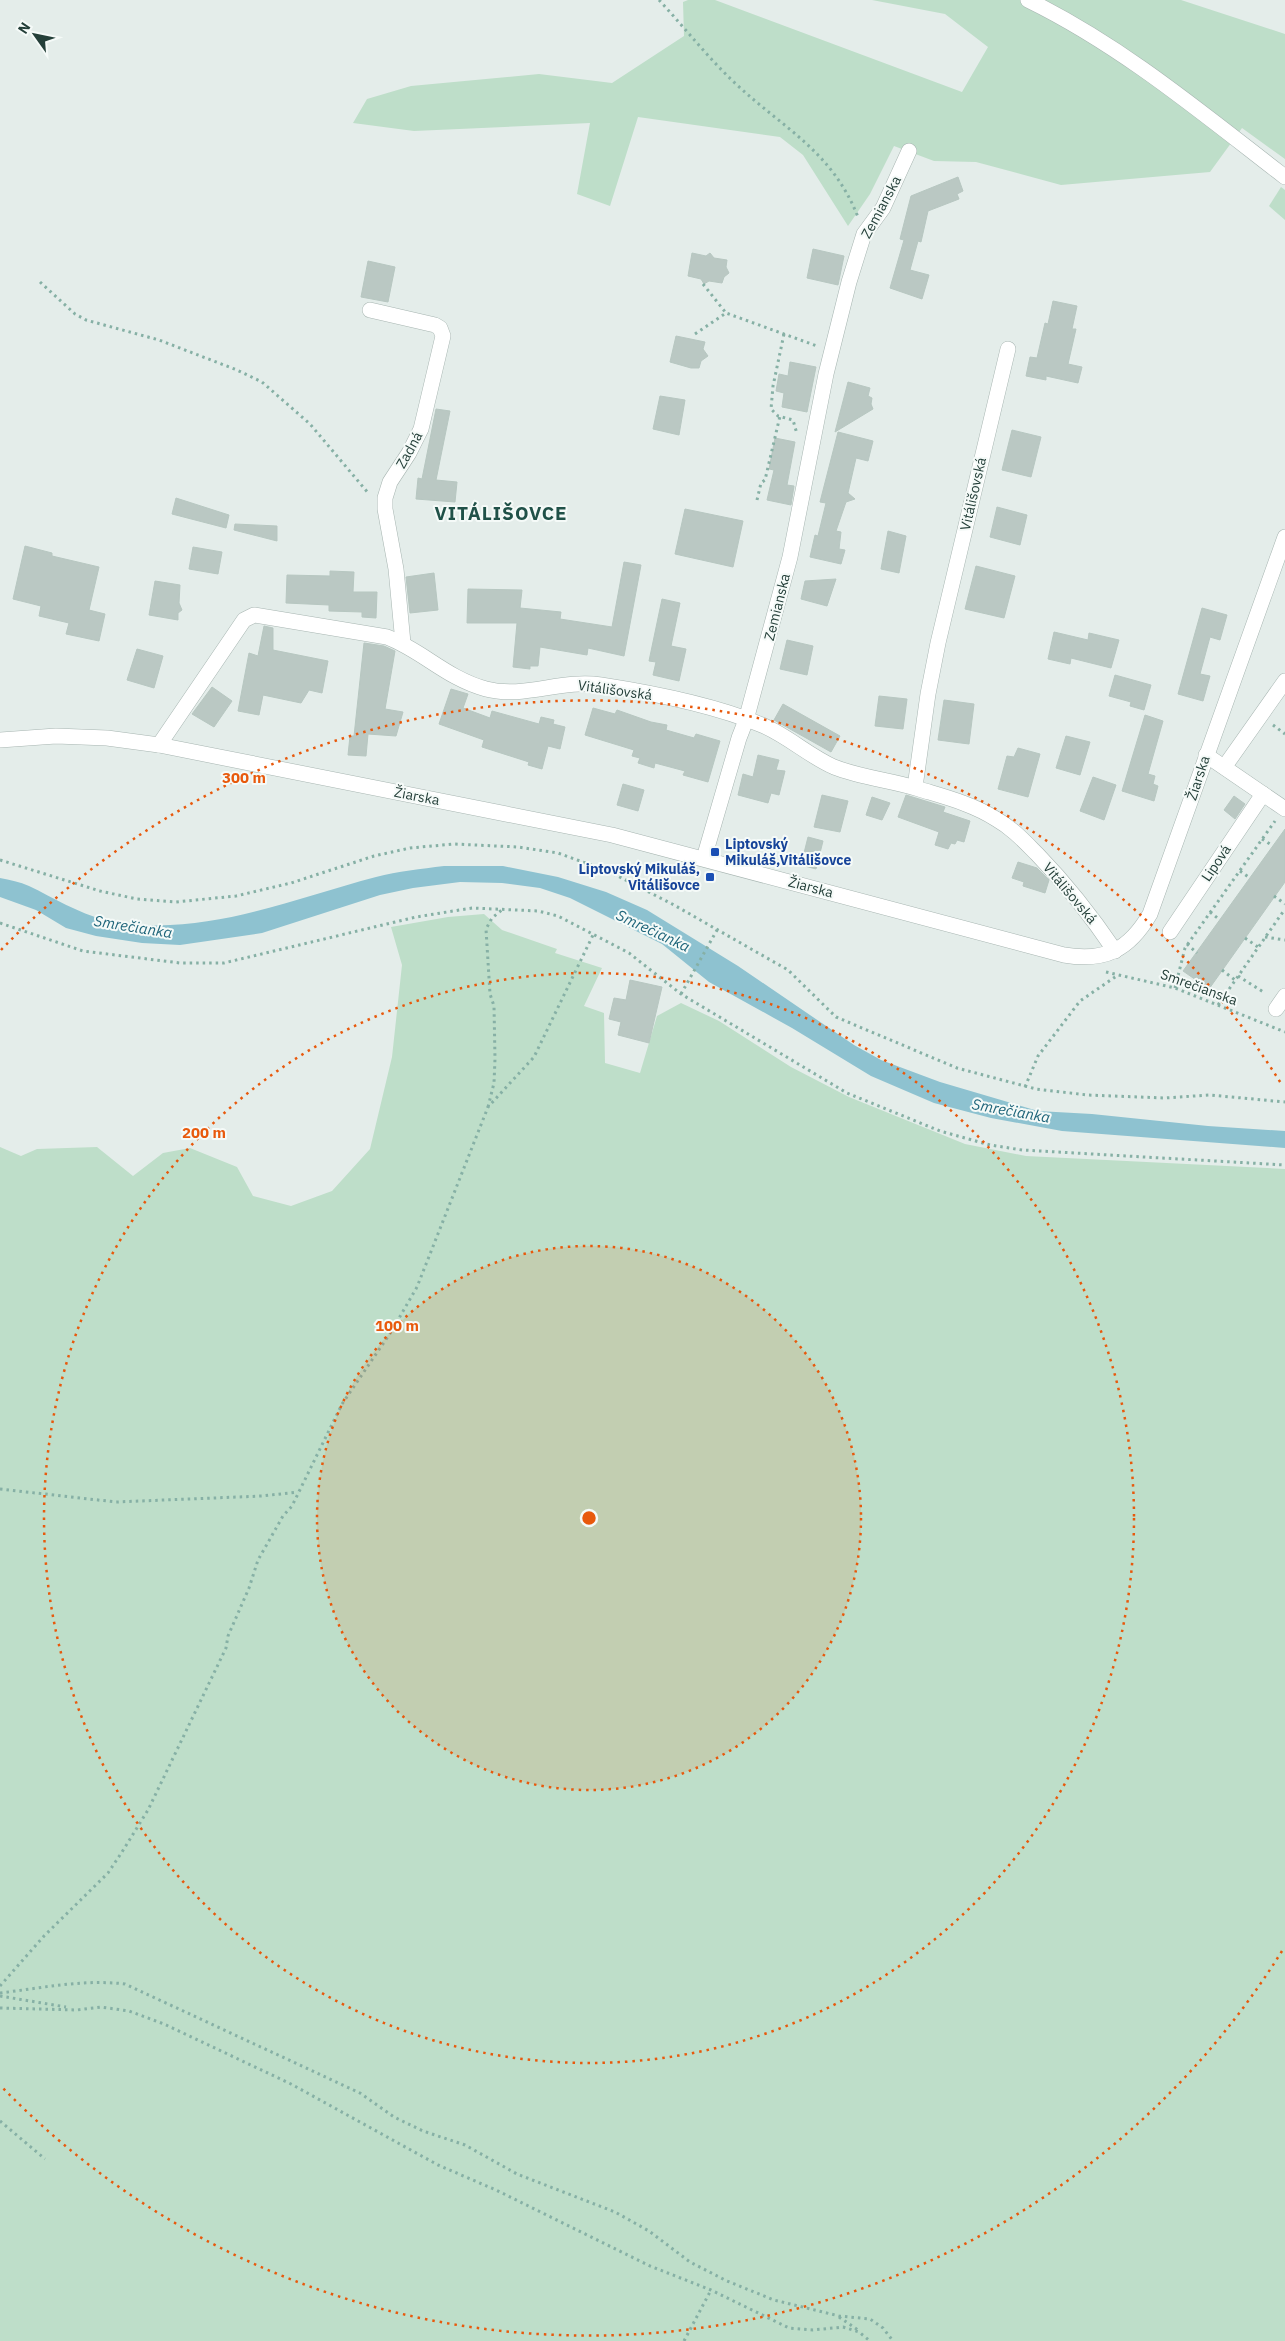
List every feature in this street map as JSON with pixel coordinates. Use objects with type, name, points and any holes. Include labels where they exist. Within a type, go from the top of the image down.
[{"type":"street","points":[[1028,0],[1064,18],[1127,58],[1285,176]]},
{"type":"street","name":"Zemianska","points":[[704,858],[746,720],[790,557],[832,351],[849,282],[864,234],[884,208],[909,151]]},
{"type":"street","name":"Zadná","points":[[370,310],[435,325],[440,328],[443,336],[421,429],[386,492],[385,509],[396,569],[402,643]]},
{"type":"street","name":"Vitálišovská","points":[[915,787],[928,694],[938,642],[1008,349]]},
{"type":"street","name":"Žiarska","points":[[0,740],[56,736],[107,738],[159,745],[548,822],[704,858],[1064,955],[1091,958],[1115,951],[1130,942],[1150,914],[1170,863],[1206,755],[1285,536]]},
{"type":"street","name":"Vitálišovská","points":[[159,745],[244,620],[254,615],[387,637],[402,643],[444,671],[467,683],[488,690],[505,693],[526,692],[572,684],[599,685],[683,702],[763,726],[832,766],[854,774],[915,787],[966,804],[996,818],[1017,834],[1083,904],[1115,951]]},
{"type":"street","points":[[1225,766],[1285,681]]},
{"type":"street","points":[[1206,755],[1225,766],[1284,809]]},
{"type":"street","name":"Lipová","points":[[1170,932],[1263,794]]},
{"type":"street","points":[[1276,1009],[1285,996]]},
{"type":"path","points":[[659,0],[737,85],[807,142],[832,171],[855,209],[864,234]]},
{"type":"path","points":[[40,282],[75,314],[86,320],[159,340],[237,370],[262,382],[310,424],[375,501],[388,524]]},
{"type":"path","points":[[703,284],[726,313],[832,351]]},
{"type":"path","points":[[695,334],[726,313]]},
{"type":"path","points":[[784,334],[773,386],[771,409],[780,416],[794,420],[798,438]]},
{"type":"path","points":[[757,500],[761,482],[765,480],[780,416]]},
{"type":"path","points":[[1175,988],[1187,944],[1284,809]]},
{"type":"path","points":[[1262,839],[1273,846]]},
{"type":"path","points":[[0,860],[100,891],[137,899],[176,902],[245,894],[291,884],[374,856],[410,848],[454,844],[518,847],[558,854],[610,872],[788,970],[836,1017],[957,1068],[1025,1087],[1088,1095],[1164,1098],[1210,1095],[1285,1102]]},
{"type":"path","points":[[1240,870],[1250,878]]},
{"type":"path","points":[[1274,896],[1285,904]]},
{"type":"path","points":[[0,923],[83,951],[180,963],[224,963],[416,917],[472,908],[538,911],[558,916],[594,933],[629,953],[681,994],[848,1092],[948,1133],[990,1145],[1022,1150],[1285,1165]]},
{"type":"path","points":[[0,1986],[44,1936],[108,1873],[148,1810],[226,1648],[228,1636],[249,1588],[258,1560],[299,1492],[342,1404],[392,1332],[417,1286],[488,1107],[494,1082],[494,1006],[490,994],[486,929],[492,918],[503,909]]},
{"type":"path","points":[[1218,1005],[1285,909]]},
{"type":"path","points":[[1210,912],[1220,920]]},
{"type":"path","points":[[681,994],[717,930]]},
{"type":"path","points":[[488,1107],[534,1057],[594,933]]},
{"type":"path","points":[[1245,938],[1258,947]]},
{"type":"path","points":[[1265,938],[1285,940]]},
{"type":"path","points":[[1187,944],[1197,953]]},
{"type":"path","points":[[1222,970],[1235,980]]},
{"type":"path","name":"Smrečianska","points":[[1103,971],[1175,988],[1285,1032]]},
{"type":"path","points":[[1025,1087],[1038,1056],[1080,1001],[1118,974]]},
{"type":"path","points":[[1238,976],[1264,993]]},
{"type":"path","points":[[0,1489],[116,1502],[262,1496],[299,1492]]},
{"type":"path","points":[[0,1994],[85,1983],[125,1984],[360,2093],[394,2117],[422,2131],[465,2145],[518,2174],[614,2212],[649,2231],[690,2262],[727,2281],[774,2300],[839,2316],[870,2319],[883,2328],[893,2341]]},
{"type":"path","points":[[0,1994],[77,2010]]},
{"type":"path","points":[[0,2008],[77,2010],[101,2007],[129,2011],[164,2024],[291,2084],[438,2164],[496,2190],[650,2266],[711,2290],[789,2328],[813,2330],[843,2327],[860,2332]]},
{"type":"path","points":[[0,2121],[45,2159]]},
{"type":"path","points":[[684,2341],[711,2290]]},
{"type":"path","points":[[839,2316],[870,2341]]},
{"type":"green space","points":[[688,0],[715,0],[962,92],[988,47],[945,14],[872,0],[1181,0],[1285,34],[1285,159],[1242,128],[1210,172],[1061,185],[976,162],[934,161],[894,146],[870,194],[848,226],[803,155],[780,137],[638,117],[610,206],[577,194],[590,123],[414,131],[353,123],[367,99],[411,86],[539,74],[612,83],[684,36],[683,2]]},
{"type":"green space","points":[[1281,187],[1285,190],[1285,220],[1269,206]]},
{"type":"green space","points":[[484,914],[502,930],[557,949],[555,953],[602,968],[584,1006],[604,1013],[605,1063],[640,1073],[657,1016],[681,1003],[719,1021],[791,1067],[849,1097],[965,1144],[1026,1156],[1285,1169],[1285,2341],[0,2341],[0,1147],[21,1156],[37,1149],[97,1147],[133,1176],[163,1153],[190,1148],[237,1167],[253,1196],[291,1206],[332,1191],[370,1149],[392,1057],[402,965],[391,927],[448,917]]},
{"type":"water","name":"Smrečianka","points":[[444,866],[503,866],[558,877],[606,892],[647,910],[738,966],[854,1045],[881,1060],[940,1082],[1038,1111],[1285,1131],[1285,1148],[1062,1131],[991,1118],[934,1103],[871,1076],[792,1028],[709,982],[662,944],[570,898],[540,888],[502,883],[460,882],[413,888],[380,895],[262,933],[180,945],[142,943],[96,936],[66,928],[36,910],[0,897],[0,878],[26,885],[76,909],[105,920],[140,925],[174,925],[242,915],[384,875]]},
{"type":"building","points":[[958,177],[963,191],[957,194],[959,199],[928,211],[921,242],[918,241],[910,270],[929,275],[922,299],[890,288],[904,240],[900,239],[911,196]]},
{"type":"building","points":[[813,249],[844,256],[838,285],[807,278]]},
{"type":"building","points":[[692,253],[706,256],[710,253],[714,258],[727,260],[726,267],[729,273],[724,277],[722,283],[709,281],[704,284],[701,279],[688,276]]},
{"type":"building","points":[[368,261],[395,267],[388,302],[361,297]]},
{"type":"building","points":[[1053,301],[1077,306],[1072,329],[1076,329],[1068,364],[1082,367],[1078,383],[1046,376],[1046,380],[1026,376],[1030,357],[1037,358],[1045,323],[1048,324]]},
{"type":"building","points":[[676,336],[705,342],[703,349],[708,356],[701,361],[699,368],[691,368],[670,362]]},
{"type":"building","points":[[790,362],[816,367],[807,412],[782,407],[784,393],[776,391],[779,374],[788,376]]},
{"type":"building","points":[[848,382],[870,388],[868,396],[872,398],[871,404],[873,409],[835,432]]},
{"type":"building","points":[[660,396],[685,400],[679,435],[653,429]]},
{"type":"building","points":[[436,409],[450,411],[436,480],[457,482],[455,502],[416,499],[418,478],[422,479]]},
{"type":"building","points":[[1012,430],[1041,437],[1031,477],[1002,470]]},
{"type":"building","points":[[838,432],[873,441],[868,461],[856,458],[848,493],[855,499],[846,502],[836,531],[841,532],[839,549],[845,550],[841,564],[810,557],[815,535],[818,536],[826,503],[820,502]]},
{"type":"building","points":[[775,438],[795,442],[787,485],[794,486],[791,505],[767,500],[774,470],[769,469]]},
{"type":"building","points":[[176,498],[229,515],[226,528],[172,514]]},
{"type":"building","points":[[997,507],[1027,515],[1020,545],[990,537]]},
{"type":"building","points":[[685,509],[743,521],[733,567],[675,554]]},
{"type":"building","points":[[235,524],[277,526],[277,541],[234,530]]},
{"type":"building","points":[[888,531],[906,536],[899,573],[881,569]]},
{"type":"building","points":[[25,546],[52,553],[52,556],[99,567],[89,610],[105,614],[99,641],[66,634],[69,623],[39,616],[41,606],[13,599]]},
{"type":"building","points":[[193,547],[222,552],[218,574],[189,569]]},
{"type":"building","points":[[624,562],[641,565],[624,656],[588,648],[587,655],[540,647],[538,666],[530,666],[530,669],[513,667],[517,623],[467,623],[468,589],[522,590],[520,608],[561,612],[560,619],[612,627]]},
{"type":"building","points":[[976,566],[1015,576],[1004,618],[965,609]]},
{"type":"building","points":[[330,571],[354,572],[353,592],[377,592],[376,618],[362,617],[362,612],[329,611],[329,605],[286,603],[287,575],[330,576]]},
{"type":"building","points":[[434,573],[438,610],[410,613],[406,577]]},
{"type":"building","points":[[836,579],[827,606],[801,599],[805,581]]},
{"type":"building","points":[[155,581],[180,585],[179,603],[182,610],[178,613],[178,620],[149,615]]},
{"type":"building","points":[[662,599],[680,603],[671,646],[686,649],[679,681],[653,675],[656,662],[649,661]]},
{"type":"building","points":[[1202,608],[1227,615],[1220,640],[1210,637],[1200,674],[1210,676],[1203,701],[1178,694]]},
{"type":"building","points":[[264,626],[273,628],[273,650],[328,661],[322,693],[309,690],[301,703],[263,695],[259,715],[238,711],[249,653],[258,656]]},
{"type":"building","points":[[1054,632],[1088,640],[1089,633],[1119,640],[1111,668],[1071,658],[1070,664],[1048,659]]},
{"type":"building","points":[[787,640],[813,646],[807,675],[780,669]]},
{"type":"building","points":[[364,643],[384,646],[395,651],[385,709],[403,712],[396,736],[368,734],[366,756],[348,755],[350,736],[354,736]]},
{"type":"building","points":[[137,649],[163,656],[154,688],[127,680]]},
{"type":"building","points":[[1115,675],[1151,685],[1144,710],[1130,706],[1131,702],[1109,696]]},
{"type":"building","points":[[212,687],[232,701],[214,727],[192,714]]},
{"type":"building","points":[[451,689],[468,694],[463,708],[490,718],[492,711],[539,724],[541,717],[554,720],[553,724],[565,727],[560,749],[548,746],[542,769],[528,765],[529,762],[482,747],[484,740],[439,724]]},
{"type":"building","points":[[879,696],[907,699],[903,729],[875,726]]},
{"type":"building","points":[[944,700],[974,704],[969,744],[938,740]]},
{"type":"building","points":[[783,704],[840,736],[831,752],[774,720]]},
{"type":"building","points":[[593,708],[615,714],[617,710],[651,722],[667,725],[666,730],[694,738],[696,734],[720,741],[708,782],[683,775],[685,771],[655,763],[654,768],[638,763],[640,758],[632,756],[634,750],[585,735]]},
{"type":"building","points":[[1145,715],[1163,721],[1148,774],[1155,776],[1153,784],[1158,786],[1154,801],[1122,791]]},
{"type":"building","points":[[1066,736],[1090,742],[1080,775],[1056,768]]},
{"type":"building","points":[[1018,748],[1040,754],[1028,797],[998,789],[1007,756],[1014,757]]},
{"type":"building","points":[[758,755],[779,760],[776,770],[785,771],[779,795],[771,793],[768,803],[738,795],[743,774],[753,777]]},
{"type":"building","points":[[1093,777],[1116,785],[1104,820],[1080,811]]},
{"type":"building","points":[[623,784],[644,790],[638,811],[617,805]]},
{"type":"building","points":[[822,795],[848,801],[840,832],[814,827]]},
{"type":"building","points":[[906,795],[945,807],[943,812],[970,821],[964,842],[957,840],[955,844],[951,843],[948,849],[935,845],[939,832],[898,817]]},
{"type":"building","points":[[1234,796],[1245,804],[1235,819],[1224,810]]},
{"type":"building","points":[[872,797],[890,803],[882,820],[866,815]]},
{"type":"building","points":[[1285,829],[1285,882],[1209,989],[1183,971]]},
{"type":"building","points":[[808,837],[823,841],[816,869],[801,865]]},
{"type":"building","points":[[1018,862],[1037,868],[1049,880],[1045,893],[1023,886],[1024,882],[1012,878]]},
{"type":"building","points":[[630,980],[662,987],[649,1043],[618,1035],[621,1022],[609,1019],[614,998],[626,1000]]},
{"type":"place","name":"Liptovský Mikuláš,Vitálišovce","points":[[715,852]]},
{"type":"place","name":"Liptovský Mikuláš, Vitálišovce","points":[[710,877]]},
{"type":"district","name":"VITÁLIŠOVCE","points":[[501,513]]}]
